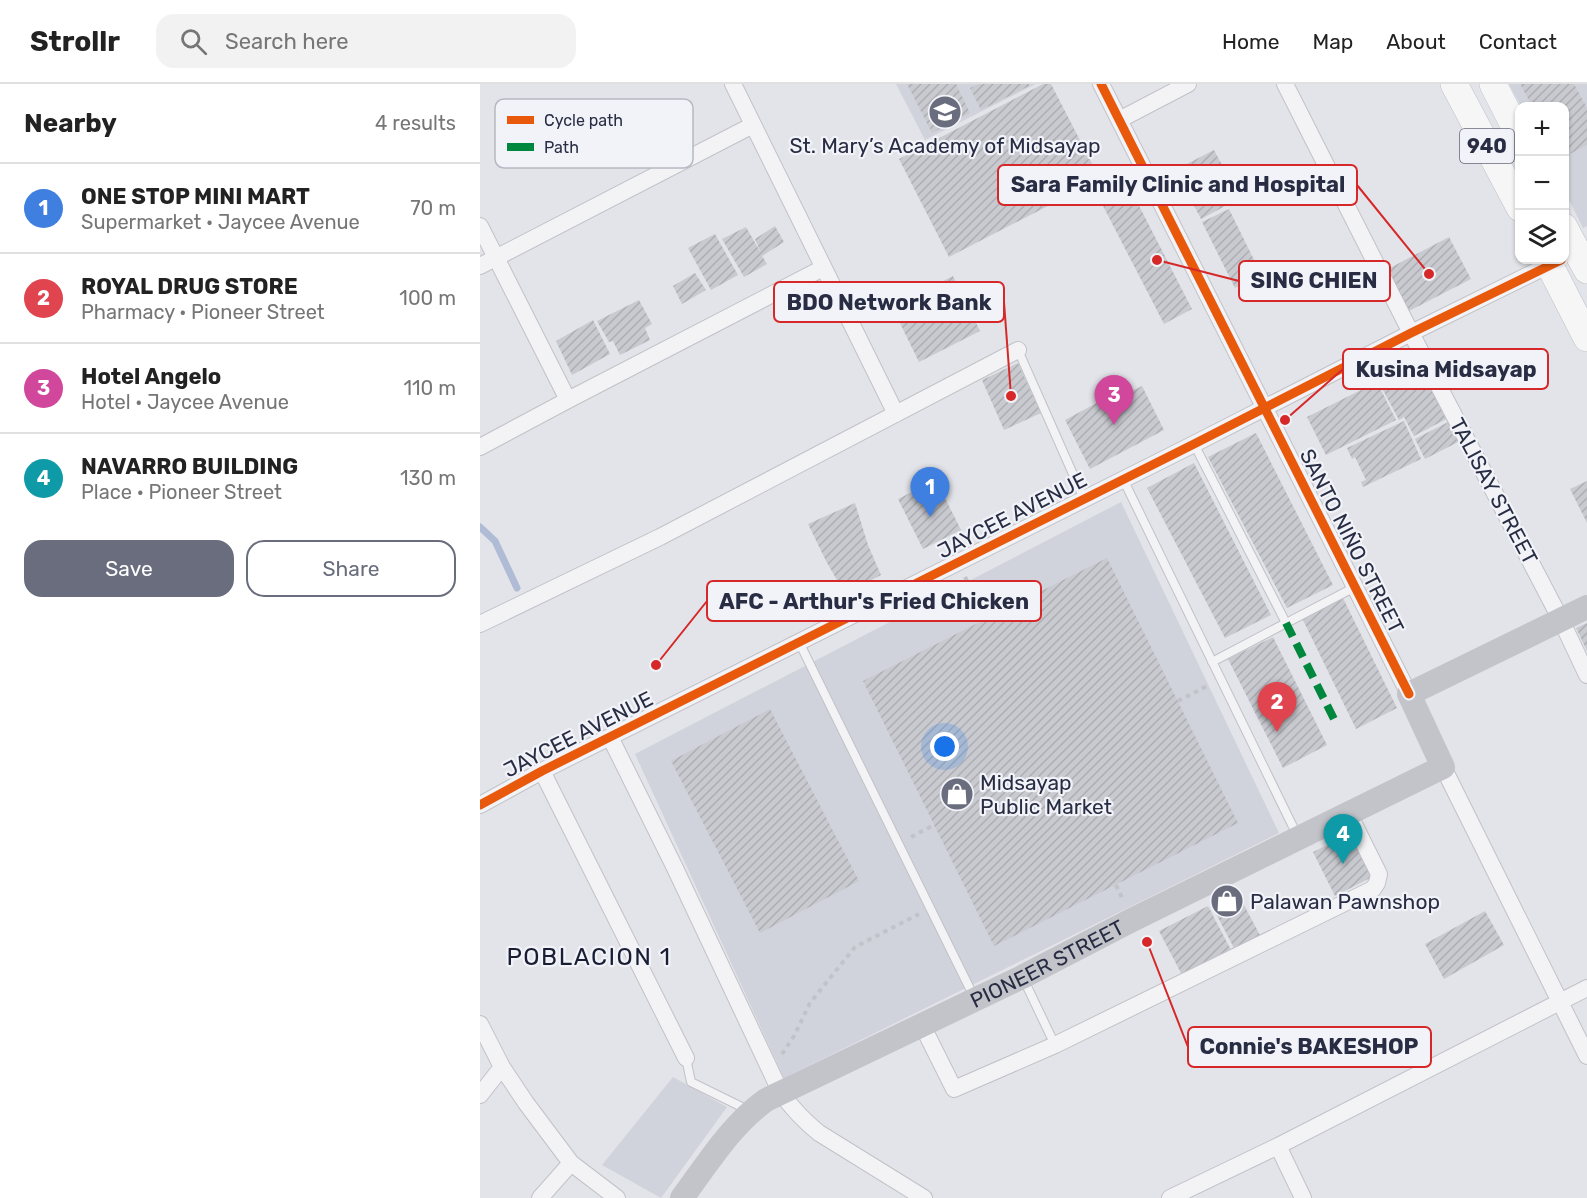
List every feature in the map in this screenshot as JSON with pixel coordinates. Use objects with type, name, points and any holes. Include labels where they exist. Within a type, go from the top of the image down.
[{"type":"main road","name":"940","points":[[1454,84],[1515,199]]},
{"type":"main road","name":"940","points":[[1493,84],[1515,127]]},
{"type":"main road","points":[[1569,262],[1587,338]]},
{"type":"main road","points":[[1409,694],[1587,607]]},
{"type":"main road","name":"SANTO NIÑO STREET","points":[[1409,694],[1443,767]]},
{"type":"main road","name":"PIONEER STREET","points":[[682,1198],[735,1127],[750,1111],[766,1100],[776,1083],[922,1025],[1443,767]]},
{"type":"street","points":[[733,84],[896,414]]},
{"type":"street","name":"SANTO NIÑO STREET","points":[[1101,84],[1409,694]]},
{"type":"street","points":[[1119,120],[1188,84]]},
{"type":"street","name":"TALISAY STREET","points":[[1285,84],[1587,675]]},
{"type":"street","points":[[693,156],[753,125]]},
{"type":"street","points":[[480,266],[669,168]]},
{"type":"street","points":[[480,226],[568,400]]},
{"type":"street","name":"JAYCEE AVENUE","points":[[480,805],[542,771],[1411,333],[1555,264]]},
{"type":"street","points":[[480,447],[823,268]]},
{"type":"street","points":[[480,624],[660,537],[1018,350]]},
{"type":"street","points":[[610,737],[684,887],[776,1083],[797,1113],[819,1132],[924,1198]]},
{"type":"street","name":"SANTO NIÑO STREET","points":[[1443,767],[1587,1056]]},
{"type":"street","points":[[542,771],[686,1058]]},
{"type":"street","points":[[922,1025],[954,1089],[1055,1045],[1373,889],[1379,874],[1349,814]]},
{"type":"street","points":[[1170,1198],[1278,1146],[1587,988]]},
{"type":"street","points":[[480,1024],[502,1067],[526,1104],[572,1162],[617,1198]]},
{"type":"street","points":[[480,1095],[502,1067]]},
{"type":"street","points":[[1278,1146],[1303,1198]]},
{"type":"street","points":[[540,1198],[572,1162]]},
{"type":"lane","points":[[1018,350],[1084,499]]},
{"type":"lane","points":[[1194,444],[1286,622],[1212,662]]},
{"type":"lane","points":[[1123,479],[1299,838]]},
{"type":"lane","points":[[1212,662],[1355,587]]},
{"type":"lane","points":[[799,642],[975,999]]},
{"type":"lane","points":[[1022,977],[1055,1045]]},
{"type":"lane","points":[[686,1058],[692,1082],[750,1111]]},
{"type":"path","points":[[958,562],[986,619]]},
{"type":"path","points":[[1178,701],[1220,679]]},
{"type":"path","points":[[898,843],[934,825]]},
{"type":"path","points":[[776,1083],[794,1036],[810,1003],[855,947],[931,909]]},
{"type":"shaded area","name":"St. Mary’s Academy of Midsayap","points":[[896,84],[1036,84],[925,140]]},
{"type":"shaded area","points":[[1509,84],[1587,84],[1587,226],[1583,228],[1569,200],[1569,102],[1519,102]]},
{"type":"shaded area","name":"Midsayap Public Market","points":[[1121,502],[1279,833],[784,1078],[635,754]]},
{"type":"shaded area","points":[[673,1077],[727,1107],[661,1198],[602,1165]]},
{"type":"building","points":[[907,84],[956,84],[970,113],[932,133]]},
{"type":"building","points":[[979,84],[1029,84],[1029,86],[981,110],[970,88]]},
{"type":"building","points":[[1043,84],[1051,84],[1100,179],[949,257],[899,159]]},
{"type":"building","points":[[1520,84],[1574,84],[1587,108],[1587,145],[1569,154],[1569,102],[1530,102]]},
{"type":"building","points":[[1214,150],[1240,198],[1201,219],[1175,170]]},
{"type":"building","points":[[1132,192],[1192,309],[1164,324],[1103,206]]},
{"type":"building","points":[[1229,209],[1261,274],[1235,288],[1202,222]]},
{"type":"building","points":[[775,226],[784,242],[762,256],[767,264],[744,277],[722,239],[746,227],[761,253],[755,239]]},
{"type":"building","points":[[715,234],[738,275],[711,290],[688,248]]},
{"type":"building","points":[[1449,237],[1471,279],[1409,311],[1388,269]]},
{"type":"building","points":[[695,273],[706,290],[682,304],[673,286]]},
{"type":"building","points":[[953,276],[980,331],[919,362],[892,307]]},
{"type":"building","points":[[639,300],[652,324],[645,328],[650,340],[620,355],[613,341],[609,342],[597,321]]},
{"type":"building","points":[[593,320],[610,354],[572,375],[556,341]]},
{"type":"building","points":[[1422,356],[1452,416],[1414,436],[1404,417],[1399,420],[1377,379]]},
{"type":"building","points":[[1018,363],[1041,413],[1004,430],[982,380]]},
{"type":"building","points":[[1377,382],[1396,420],[1326,455],[1307,417]]},
{"type":"building","points":[[1142,386],[1164,430],[1090,469],[1065,420],[1104,399],[1106,404]]},
{"type":"building","points":[[1404,421],[1421,459],[1363,487],[1361,482],[1366,480],[1355,457],[1352,459],[1347,448]]},
{"type":"building","points":[[1450,421],[1460,441],[1425,459],[1415,439]]},
{"type":"building","points":[[1256,433],[1333,585],[1287,608],[1208,457]]},
{"type":"building","points":[[1194,463],[1271,615],[1225,638],[1147,488]]},
{"type":"building","points":[[936,480],[961,530],[923,549],[898,499]]},
{"type":"building","points":[[1587,481],[1587,523],[1570,489]]},
{"type":"building","points":[[855,503],[868,545],[881,575],[845,594],[808,524]]},
{"type":"building","points":[[1107,558],[1238,823],[994,946],[863,681]]},
{"type":"building","points":[[1343,598],[1397,708],[1356,729],[1302,618]]},
{"type":"building","points":[[1587,623],[1587,651],[1576,628]]},
{"type":"building","points":[[1273,637],[1327,745],[1283,768],[1228,659]]},
{"type":"building","points":[[770,709],[859,881],[760,933],[671,761]]},
{"type":"building","points":[[1352,833],[1374,876],[1335,896],[1313,852]]},
{"type":"building","points":[[1237,892],[1261,937],[1235,950],[1212,906]]},
{"type":"building","points":[[1208,906],[1231,950],[1182,975],[1159,931]]},
{"type":"building","points":[[1485,911],[1504,945],[1444,979],[1425,944]]},
{"type":"waterway","points":[[480,527],[495,541],[517,588]]},
{"type":"marked path","points":[[1286,623],[1335,721]]},
{"type":"cycle path","points":[[1101,84],[1409,694]]},
{"type":"cycle path","points":[[480,805],[542,771],[1411,333],[1553,264]]},
{"type":"place","name":"St. Mary’s Academy of Midsayap","points":[[945,112]]},
{"type":"place","name":"SING CHIEN","points":[[1157,260]]},
{"type":"place","name":"Sara Family Clinic and Hospital","points":[[1429,274]]},
{"type":"place","name":"BDO Network Bank","points":[[1011,396]]},
{"type":"place","name":"Kusina Midsayap","points":[[1285,420]]},
{"type":"place","name":"Hotel Angelo","points":[[1114,425]]},
{"type":"place","name":"ONE STOP MINI MART","points":[[930,517]]},
{"type":"place","name":"AFC - Arthur's Fried Chicken","points":[[656,665]]},
{"type":"place","name":"ROYAL DRUG STORE","points":[[1277,732]]},
{"type":"place","name":"Midsayap Public Market","points":[[957,794]]},
{"type":"place","name":"NAVARRO BUILDING","points":[[1343,864]]},
{"type":"place","name":"Palawan Pawnshop","points":[[1227,901]]},
{"type":"place","name":"Connie's BAKESHOP","points":[[1147,942]]},
{"type":"district","name":"POBLACION 1","points":[[589,957]]}]
